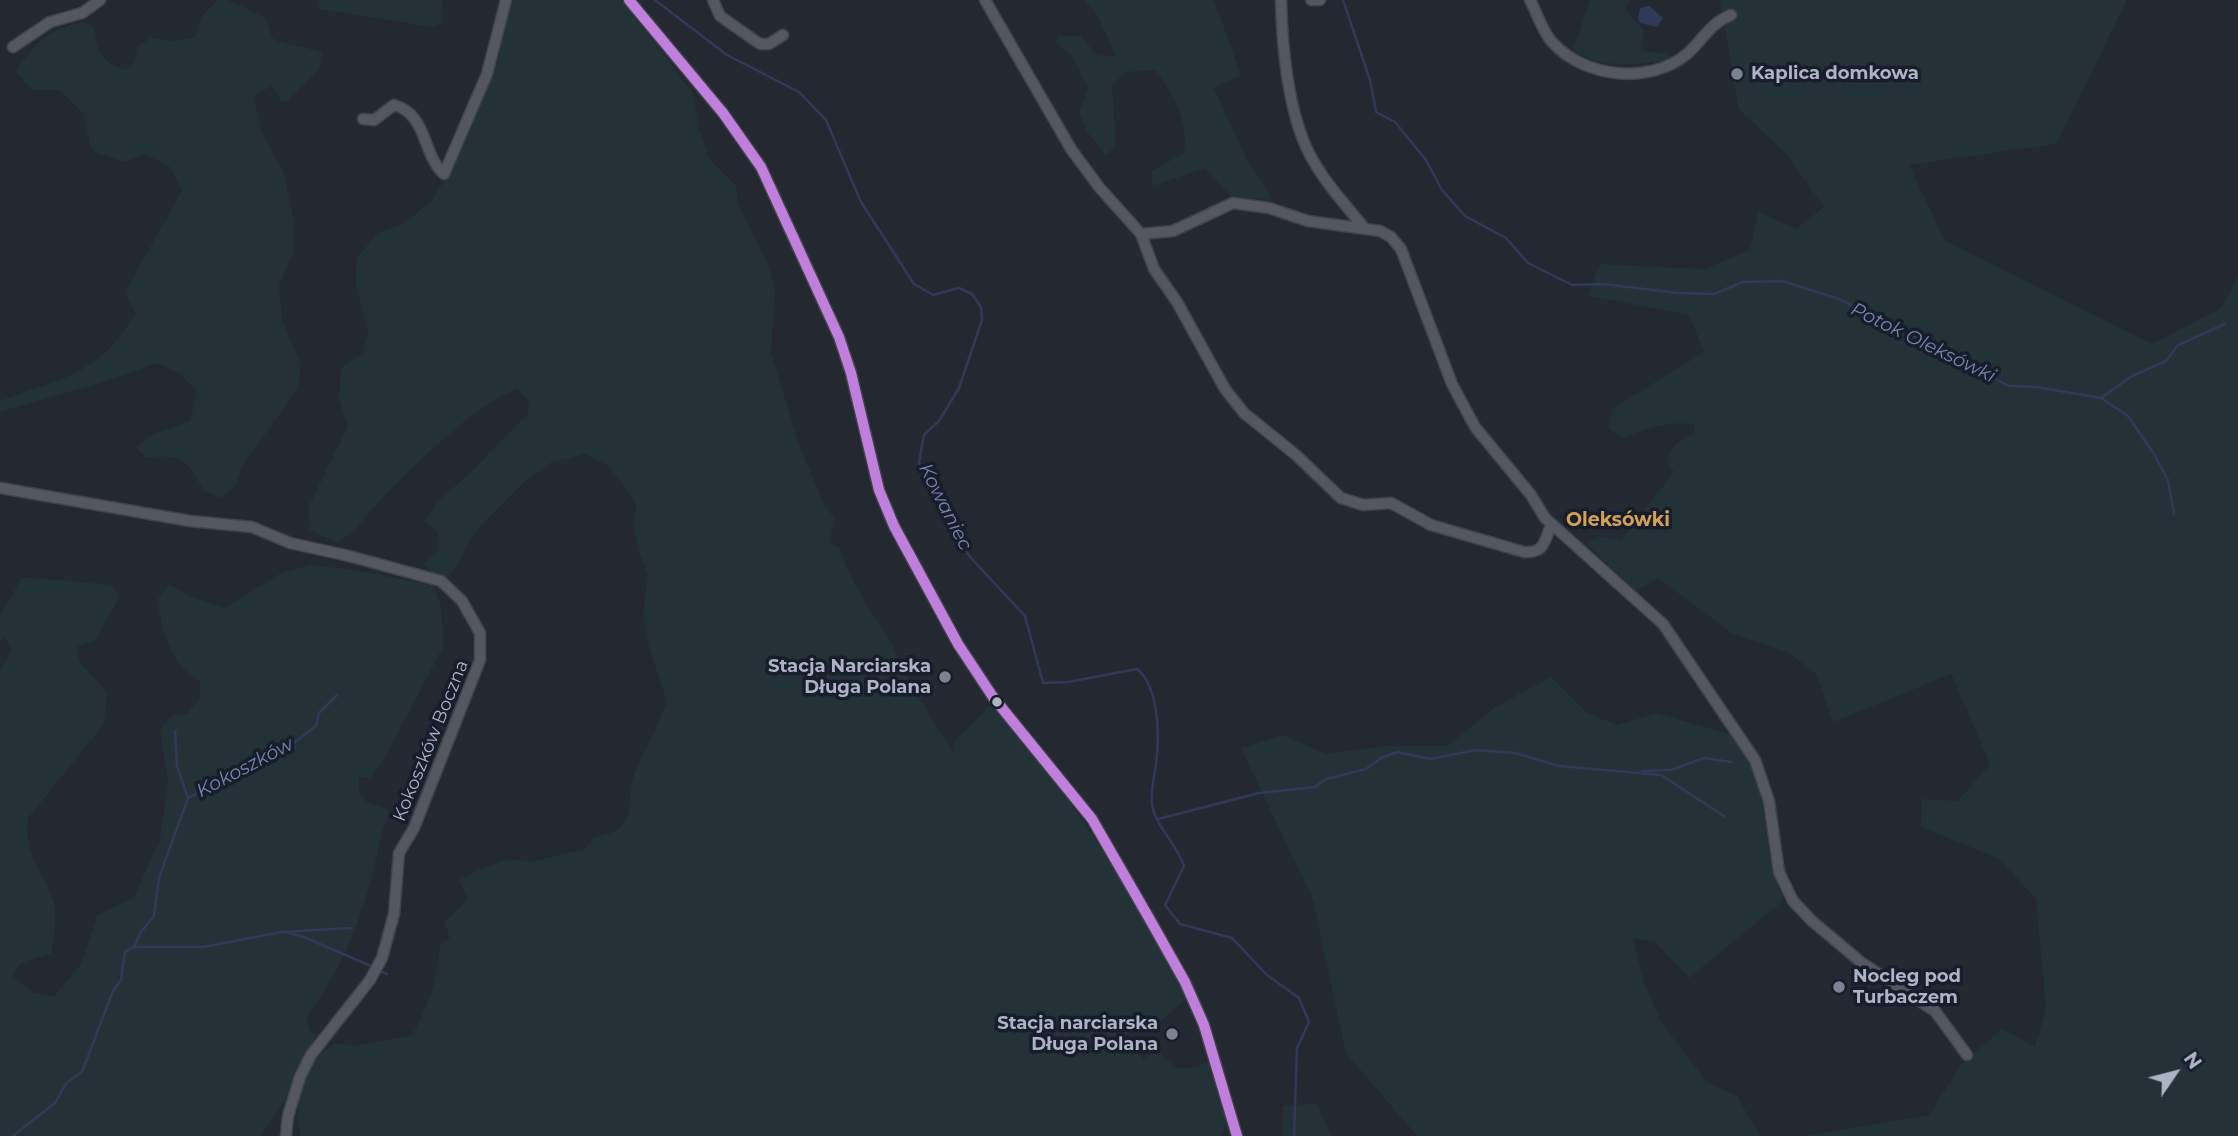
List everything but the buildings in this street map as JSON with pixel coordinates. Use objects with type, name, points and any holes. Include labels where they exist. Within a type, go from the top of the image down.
[{"type":"street","points":[[13,47],[50,22],[82,13],[100,0]]},
{"type":"street","points":[[363,119],[374,120],[394,106],[407,111],[424,133],[444,174],[487,74],[506,0]]},
{"type":"street","points":[[629,0],[723,113],[771,187],[839,337],[851,373],[879,490],[894,526],[964,653],[993,697],[1092,819],[1185,982],[1204,1025],[1237,1136]]},
{"type":"street","points":[[713,0],[720,16],[760,44],[769,44],[783,35]]},
{"type":"street","points":[[985,0],[1071,149],[1099,187],[1141,234],[1154,269],[1177,302],[1224,389],[1244,413],[1296,454],[1341,498],[1363,505],[1391,503],[1431,525],[1524,552],[1536,553],[1542,549],[1552,524]]},
{"type":"street","points":[[1282,0],[1282,30],[1297,125],[1310,155],[1365,229]]},
{"type":"street","points":[[1311,0],[1320,0]]},
{"type":"street","points":[[1530,0],[1552,43],[1579,64],[1619,74],[1650,71],[1672,64],[1687,54],[1717,20],[1731,15]]},
{"type":"street","points":[[1141,234],[1173,231],[1233,203],[1269,208],[1308,221],[1365,229],[1391,237],[1401,249],[1461,404],[1491,450],[1552,524],[1663,624],[1755,760],[1769,801],[1779,872],[1793,901],[1812,921],[1863,963],[1935,1011],[1967,1055]]},
{"type":"street","name":"Kokoszków Boczna","points":[[0,488],[190,521],[252,527],[290,543],[349,556],[440,582],[462,601],[480,633],[481,660],[414,828],[399,853],[394,914],[382,958],[370,981],[311,1055],[296,1090],[286,1136]]},
{"type":"shaded area","points":[[218,0],[228,0],[266,18],[272,38],[322,53],[319,69],[288,101],[281,101],[272,86],[253,96],[262,132],[283,171],[294,219],[293,254],[279,285],[282,319],[301,365],[297,390],[242,466],[235,487],[221,498],[204,491],[193,472],[182,461],[168,457],[147,458],[136,447],[151,435],[190,421],[197,392],[179,373],[156,363],[110,380],[0,412],[0,401],[78,372],[108,350],[122,334],[135,313],[125,292],[182,190],[170,167],[145,154],[123,162],[92,151],[83,113],[60,90],[32,90],[16,72],[37,44],[53,32],[86,22],[94,27],[99,50],[106,60],[127,70],[135,62],[137,47],[150,38],[176,41],[196,37],[201,17]]},
{"type":"shaded area","points":[[317,0],[442,0],[443,22],[433,27],[319,9]]},
{"type":"shaded area","points":[[514,0],[621,0],[693,93],[699,129],[710,160],[736,186],[738,204],[768,265],[775,291],[771,353],[800,447],[824,504],[835,519],[829,543],[840,548],[847,569],[869,609],[888,636],[914,690],[954,753],[954,742],[994,701],[1067,796],[1129,893],[1187,998],[1152,1029],[1138,1024],[1124,1038],[1144,1060],[1156,1050],[1176,1068],[1197,1067],[1211,1059],[1227,1119],[1222,1136],[301,1136],[298,1109],[303,1083],[308,1071],[325,1051],[336,1043],[355,1046],[412,1035],[431,992],[440,945],[450,937],[444,923],[468,899],[459,880],[502,862],[529,862],[585,849],[594,837],[609,834],[625,821],[635,772],[667,702],[650,650],[643,614],[648,575],[638,550],[634,525],[636,504],[609,466],[585,454],[552,462],[522,484],[475,532],[449,578],[432,575],[424,563],[438,550],[437,531],[424,521],[442,499],[527,416],[529,401],[517,389],[462,423],[409,472],[344,539],[337,543],[310,530],[308,508],[348,426],[339,399],[341,368],[363,352],[368,333],[355,282],[357,258],[378,233],[405,223],[433,199],[457,159],[499,59],[503,24]]},
{"type":"shaded area","points":[[1085,0],[1214,0],[1241,75],[1214,88],[1248,162],[1266,187],[1271,200],[1232,197],[1205,168],[1153,186],[1151,171],[1184,153],[1185,141],[1178,109],[1156,70],[1126,72],[1112,85],[1116,145],[1106,156],[1087,132],[1079,112],[1088,90],[1072,56],[1056,43],[1058,35],[1081,36],[1096,55],[1116,56],[1099,19]]},
{"type":"shaded area","points":[[1590,0],[1629,0],[1626,10],[1644,31],[1641,51],[1666,53],[1671,60],[1633,64],[1609,63],[1597,61],[1573,50]]},
{"type":"shaded area","points":[[1720,0],[2127,0],[2056,144],[1909,165],[1945,241],[2152,344],[2221,308],[2238,276],[2238,1136],[1805,1136],[1929,1115],[1961,1065],[2002,1029],[2035,1047],[2046,1008],[2036,899],[1999,859],[1921,827],[1922,799],[1958,801],[1990,764],[1951,674],[1833,722],[1816,674],[1789,653],[1733,634],[1658,578],[1636,591],[1587,545],[1599,536],[1621,540],[1674,472],[1667,462],[1674,445],[1694,434],[1695,425],[1676,424],[1622,438],[1608,428],[1612,409],[1704,352],[1689,315],[1588,296],[1599,264],[1704,269],[1750,250],[1758,212],[1796,229],[1824,207],[1786,154],[1739,109]]},
{"type":"shaded area","points":[[311,565],[356,570],[434,586],[441,607],[444,645],[384,760],[370,778],[359,777],[359,793],[368,803],[388,810],[367,893],[352,936],[333,977],[306,1018],[310,1032],[316,1035],[289,1094],[261,1136],[0,1136],[0,670],[12,650],[4,637],[0,641],[0,616],[22,577],[113,585],[119,597],[96,640],[77,647],[79,661],[107,692],[104,724],[29,817],[28,842],[54,904],[55,928],[52,953],[21,963],[12,976],[34,993],[54,996],[82,963],[97,915],[134,898],[160,838],[168,781],[160,730],[173,714],[187,715],[200,696],[200,682],[181,665],[169,647],[157,601],[168,584],[189,596],[225,608],[281,573]]},
{"type":"shaded area","points":[[1551,677],[1587,713],[1617,725],[1656,713],[1729,734],[1751,761],[1758,780],[1771,863],[1783,901],[1689,978],[1654,941],[1633,939],[1644,982],[1661,1022],[1707,1082],[1737,1096],[1760,1136],[1417,1136],[1346,1053],[1313,900],[1241,748],[1283,735],[1326,754],[1383,746],[1448,746],[1495,707]]},
{"type":"shaded area","points":[[1317,1104],[1332,1136],[1283,1136],[1283,1105]]},
{"type":"water","points":[[1649,6],[1663,18],[1657,27],[1640,23],[1638,19],[1640,8]]},
{"type":"waterway","name":"Kowaniec","points":[[655,0],[727,55],[799,92],[826,120],[861,202],[914,284],[933,295],[959,288],[972,294],[981,307],[982,320],[959,388],[939,421],[924,435],[919,462],[926,481],[970,557],[1025,616],[1043,683],[1068,682],[1137,669],[1144,677],[1153,697],[1158,733],[1152,804],[1157,820],[1184,866],[1165,905],[1180,924],[1232,938],[1267,975],[1299,998],[1309,1022],[1297,1048],[1294,1136]]},
{"type":"waterway","name":"Potok Oleksówki","points":[[1343,0],[1370,80],[1376,112],[1395,122],[1426,160],[1442,190],[1465,216],[1506,238],[1528,263],[1572,285],[1603,284],[1678,293],[1714,294],[1743,282],[1782,281],[1836,298],[1882,319],[2009,386],[2036,387],[2101,398],[2128,416],[2154,454],[2168,480],[2174,514]]},
{"type":"waterway","points":[[2101,398],[2132,376],[2166,361],[2178,345],[2225,324]]},
{"type":"waterway","name":"Kokoszków","points":[[13,1136],[55,1103],[67,1082],[82,1072],[113,991],[121,980],[125,952],[134,947],[141,932],[154,916],[159,878],[188,798],[264,756],[281,753],[316,726],[319,713],[337,695]]},
{"type":"waterway","points":[[175,731],[177,766],[188,798]]},
{"type":"waterway","points":[[1158,819],[1259,793],[1315,787],[1326,779],[1366,769],[1381,758],[1397,752],[1430,759],[1476,750],[1515,753],[1559,766],[1661,775],[1724,816]]},
{"type":"waterway","points":[[1642,771],[1671,770],[1704,758],[1731,762]]},
{"type":"waterway","points":[[135,947],[203,947],[282,932],[351,928]]},
{"type":"waterway","points":[[285,932],[304,937],[373,967]]},
{"type":"waterway","points":[[380,971],[387,974]]},
{"type":"transit line","points":[[629,0],[723,113],[761,167],[839,337],[851,373],[879,490],[894,526],[958,644],[993,697],[1092,819],[1185,982],[1204,1025],[1237,1136]]},
{"type":"place","name":"Kaplica domkowa","points":[[1737,74]]},
{"type":"place","name":"Stacja Narciarska Długa Polana","points":[[945,677]]},
{"type":"place","name":"Nocleg pod Turbaczem","points":[[1839,987]]},
{"type":"place","name":"Stacja narciarska Długa Polana","points":[[1172,1034]]},
{"type":"district","name":"Oleksówki","points":[[1618,520]]}]
